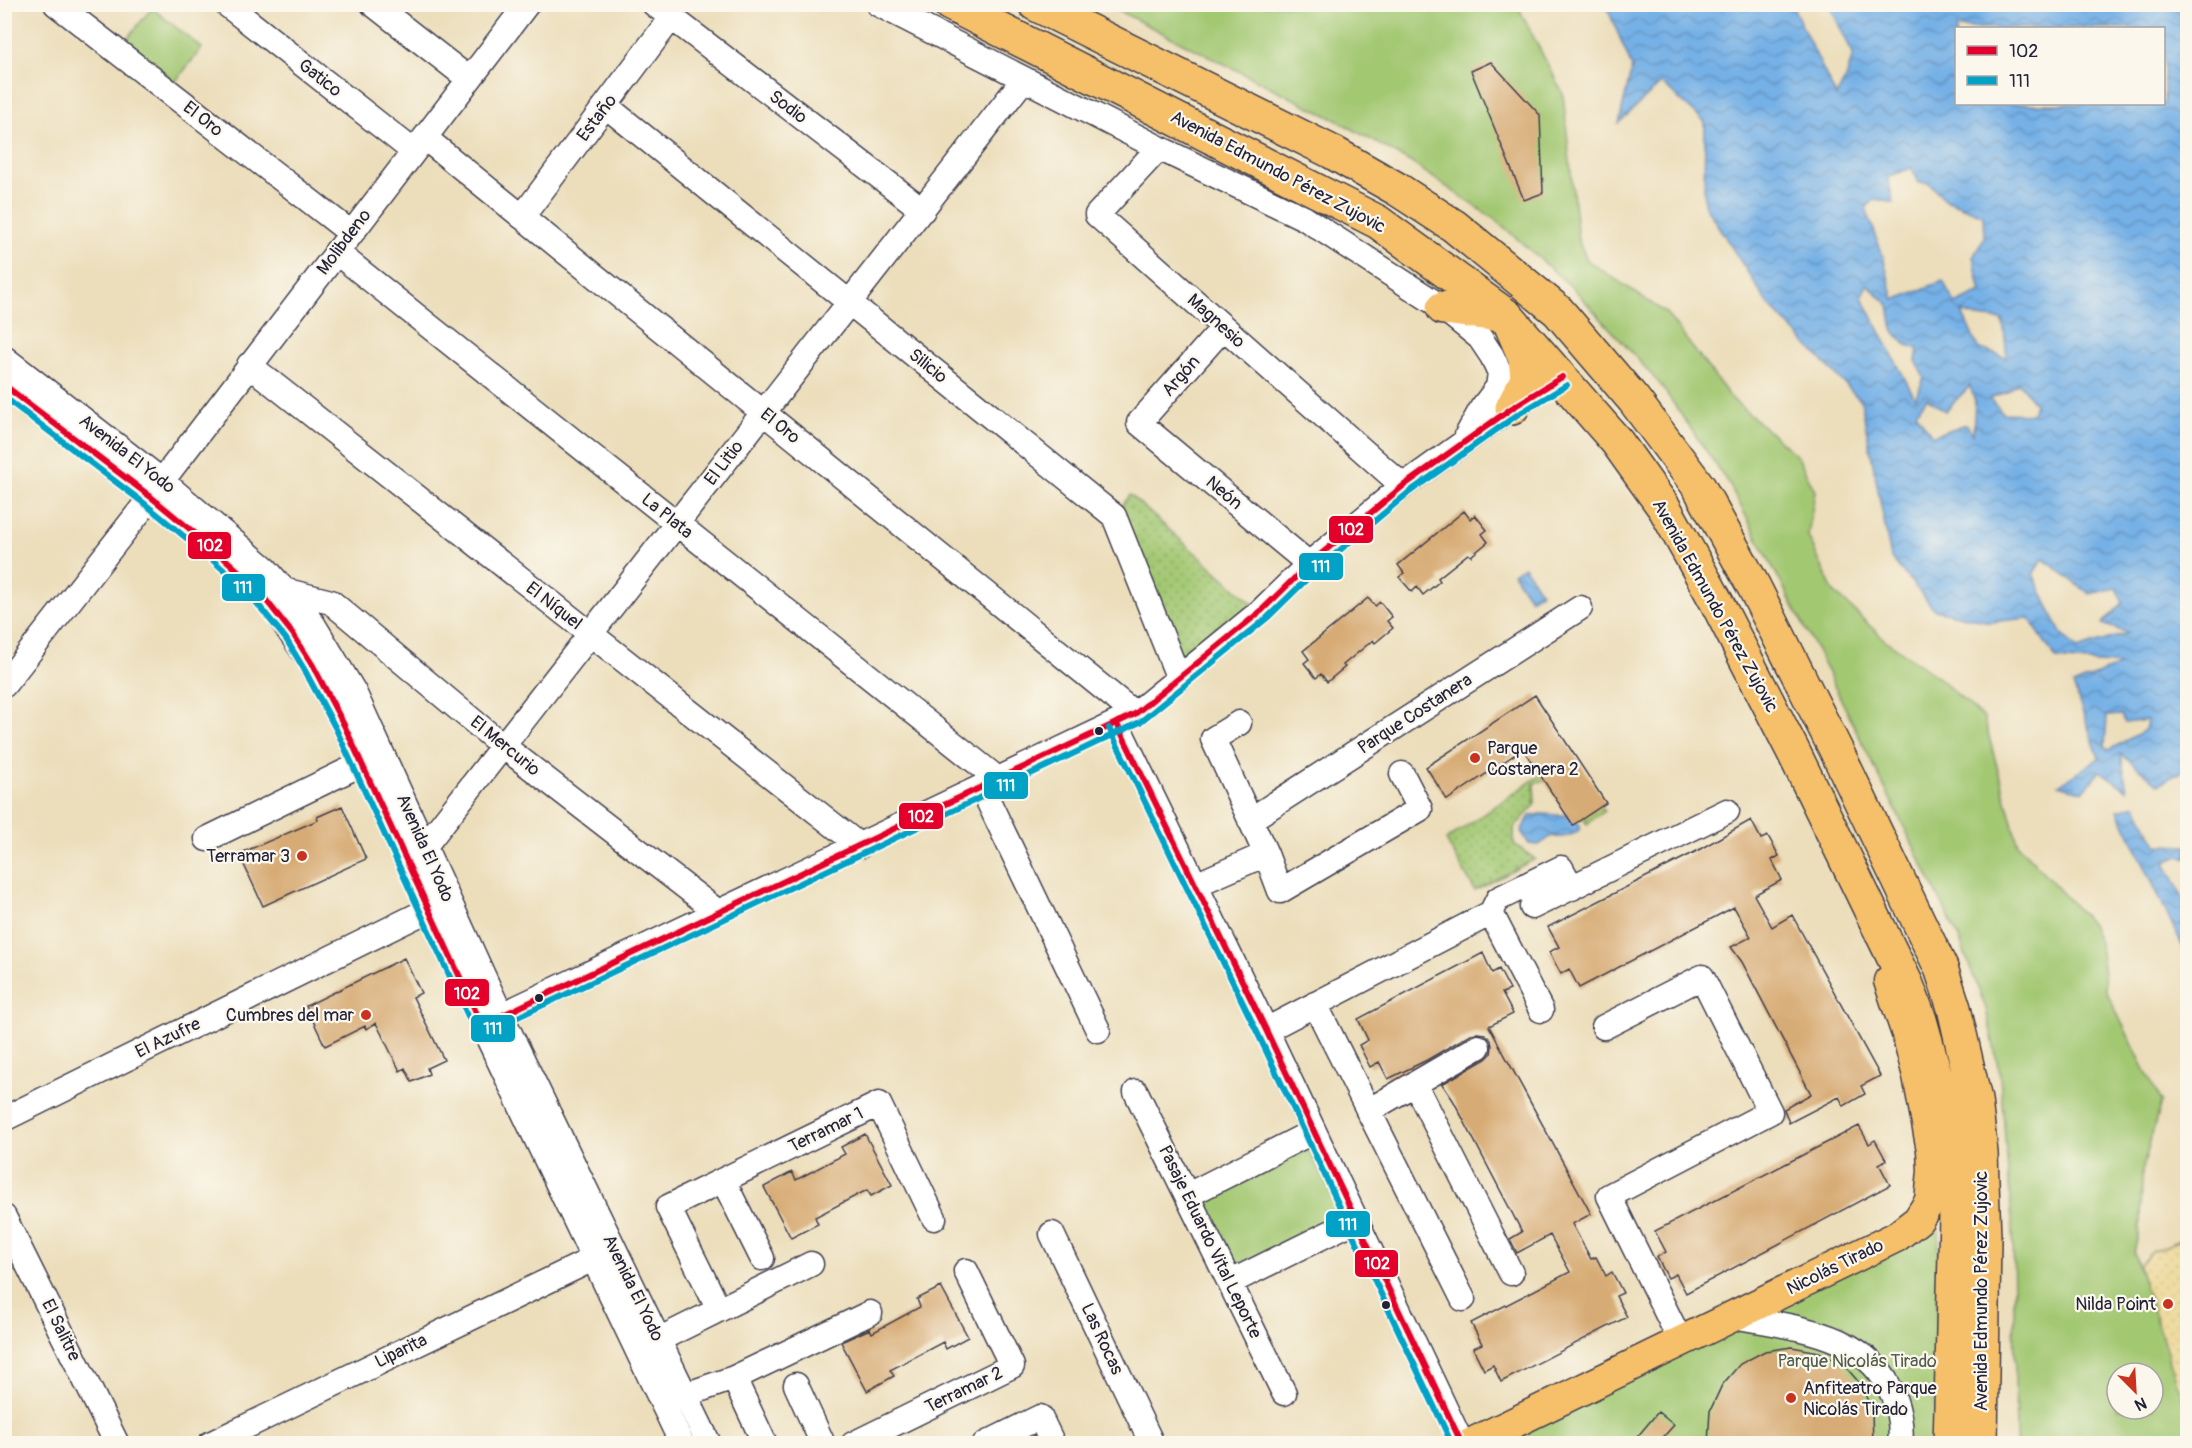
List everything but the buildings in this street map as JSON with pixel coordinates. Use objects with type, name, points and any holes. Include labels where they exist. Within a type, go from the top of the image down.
[{"type":"highway","name":"Avenida Edmundo Pérez Zujovic","points":[[950,4],[1378,222],[1507,316],[1617,442],[1665,508],[1794,753],[1907,985],[1920,1020],[1941,1095],[1948,1136],[1956,1216],[1950,1443]]},
{"type":"highway","name":"Avenida Edmundo Pérez Zujovic","points":[[1035,4],[1332,152],[1397,189],[1454,226],[1558,311],[1634,400],[1698,487],[1754,587],[1919,920],[1941,968],[1954,1008],[1975,1100],[1981,1153],[1984,1238],[1981,1443]]},
{"type":"highway","points":[[1443,308],[1507,316],[1525,358],[1527,379],[1512,408]]},
{"type":"highway","points":[[1562,377],[1580,375],[1593,379],[1634,400]]},
{"type":"main road","name":"Nicolás Tirado","points":[[1470,1443],[1896,1237],[1918,1220],[1929,1201],[1933,1171],[1932,1150],[1918,1076],[1908,1037],[1879,950],[1875,921]]},
{"type":"street","name":"El Oro","points":[[56,4],[351,233]]},
{"type":"street","name":"Gatico","points":[[226,4],[419,144]]},
{"type":"street","points":[[373,4],[470,80]]},
{"type":"street","name":"Avenida Edmundo Pérez Zujovic","points":[[878,4],[1159,148],[1304,218],[1443,308],[1480,338],[1500,373],[1498,387],[1482,408],[1464,442]]},
{"type":"street","name":"Molibdeno","points":[[4,686],[470,80],[522,6]]},
{"type":"street","name":"Estaño","points":[[522,217],[606,106],[662,11]]},
{"type":"street","name":"Sodio","points":[[662,11],[923,210]]},
{"type":"street","name":"El Litio","points":[[424,847],[1024,79]]},
{"type":"street","name":"Silicio","points":[[606,106],[1114,516],[1179,679]]},
{"type":"street","name":"El Oro","points":[[419,144],[522,217],[763,413],[1126,719],[1195,885],[1462,1443]]},
{"type":"street","name":"Magnesio","points":[[1159,148],[1097,216],[1403,486]]},
{"type":"street","name":"La Plata","points":[[336,252],[676,524],[990,784]]},
{"type":"street","name":"Argón","points":[[1140,423],[1223,328]]},
{"type":"street","name":"Avenida El Yodo","points":[[4,358],[156,489],[235,567],[272,606],[312,664],[428,910],[492,1020],[709,1443]]},
{"type":"street","name":"El Níquel","points":[[249,365],[860,846]]},
{"type":"street","points":[[492,1020],[1126,719],[1179,679],[1261,611],[1309,564],[1403,486],[1512,408],[1562,377]]},
{"type":"street","name":"Avenida El Yodo","points":[[4,385],[244,548],[287,591],[327,644],[354,692],[424,847],[492,1020],[593,1259],[682,1443]]},
{"type":"street","name":"Neón","points":[[1140,423],[1309,564]]},
{"type":"street","name":"El Mercurio","points":[[287,591],[331,602],[503,746],[718,912]]},
{"type":"street","name":"Parque Costanera","points":[[1250,820],[1580,608]]},
{"type":"street","points":[[1239,723],[1213,740],[1266,854],[1280,891],[1420,808],[1402,774]]},
{"type":"street","points":[[207,839],[361,764]]},
{"type":"street","points":[[990,784],[1098,1030]]},
{"type":"street","points":[[1532,907],[1727,811]]},
{"type":"street","points":[[1195,885],[1266,854]]},
{"type":"street","points":[[1266,1030],[1491,913],[1498,899],[1561,868],[1572,888]]},
{"type":"street","name":"El Azufre","points":[[4,1119],[428,910]]},
{"type":"street","points":[[1491,913],[1540,1010]]},
{"type":"street","points":[[1605,1026],[1702,977],[1770,1112],[1609,1196],[1681,1342]]},
{"type":"street","points":[[1315,1004],[1463,1299]]},
{"type":"street","points":[[1368,1111],[1478,1047]]},
{"type":"street","points":[[1415,1084],[1511,1273]]},
{"type":"street","name":"Pasaje Eduardo Vital Leporte","points":[[1136,1092],[1284,1393]]},
{"type":"street","name":"Terramar 1","points":[[718,1310],[668,1207],[879,1104],[934,1218]]},
{"type":"street","points":[[1188,1195],[1314,1131]]},
{"type":"street","points":[[723,1180],[762,1258]]},
{"type":"street","name":"El Salitre","points":[[4,1217],[117,1443]]},
{"type":"street","points":[[1230,1282],[1356,1220]]},
{"type":"street","name":"Las Rocas","points":[[1052,1234],[1152,1443]]},
{"type":"street","name":"Liparita","points":[[210,1443],[593,1259]]},
{"type":"street","points":[[658,1340],[811,1264]]},
{"type":"street","name":"Terramar 2","points":[[853,1443],[1012,1366],[966,1271]]},
{"type":"street","points":[[685,1395],[734,1378],[870,1312]]},
{"type":"street","points":[[1734,1316],[1813,1332],[1844,1342],[1871,1361],[1889,1385],[1898,1410],[1900,1443]]},
{"type":"street","points":[[734,1378],[765,1443]]},
{"type":"street","points":[[796,1386],[823,1443]]},
{"type":"street","points":[[985,1443],[1041,1418],[1053,1443]]},
{"type":"green space","points":[[1107,5],[1517,5],[1563,94],[1578,240],[1587,260],[1666,313],[1731,398],[1798,457],[1815,491],[1808,536],[1833,591],[1885,640],[1935,675],[1984,718],[2018,845],[2091,924],[2100,946],[2106,991],[2161,1102],[2142,1171],[2141,1221],[2134,1253],[2187,1413],[2187,1443],[2016,1443],[2013,1234],[2000,1076],[1986,1009],[1959,938],[1817,651],[1729,484],[1660,384],[1575,290],[1497,221],[1410,162],[1340,122]]},
{"type":"green space","points":[[152,8],[202,48],[175,82],[125,41]]},
{"type":"green space","points":[[1130,495],[1261,611],[1179,679],[1114,516]]},
{"type":"green space","points":[[1562,760],[1604,811],[1587,824],[1561,787],[1550,780],[1534,783],[1535,805],[1514,828],[1514,844],[1535,859],[1475,891],[1446,840]]},
{"type":"green space","points":[[1308,1148],[1341,1213],[1237,1266],[1204,1200]]},
{"type":"green space","name":"Parque Nicolás Tirado","points":[[1931,1224],[1939,1228],[1934,1443],[1495,1444]]},
{"type":"sand","name":"Nilda Point","points":[[2187,1237],[2187,1416],[2159,1343],[2139,1265],[2152,1252]]},
{"type":"water","points":[[1606,5],[1792,5],[1836,96],[1846,78],[1853,54],[1830,7],[1813,5],[2187,5],[2187,769],[2158,784],[2121,754],[2127,790],[2100,771],[2083,792],[2059,785],[2099,758],[2073,685],[2121,665],[2056,659],[2029,618],[1990,622],[1935,610],[1891,558],[1861,401],[1768,304],[1704,204],[1705,122],[1661,83],[1619,123],[1632,67]],"holes":[[[1912,168],[1919,183],[1929,183],[1945,200],[1983,215],[1984,238],[1973,257],[1981,292],[1955,304],[1943,281],[1894,300],[1883,256],[1866,208],[1875,199],[1894,203],[1887,177]],[[1867,284],[1889,305],[1893,330],[1905,344],[1918,349],[1916,361],[1924,378],[1915,398],[1862,297]],[[1962,312],[1977,317],[2003,320],[2007,358],[1978,348]],[[2019,383],[2035,404],[2032,414],[2003,413],[1990,398],[2007,392]],[[1970,386],[1975,401],[1973,434],[1966,424],[1932,436],[1916,413],[1927,398],[1945,411]],[[2043,559],[2090,594],[2116,588],[2123,603],[2102,624],[2128,633],[2077,649],[2061,633],[2033,574]],[[2121,715],[2125,723],[2147,720],[2145,730],[2109,750],[2105,746],[2107,716]]]},
{"type":"water","points":[[1524,566],[1541,592],[1530,599],[1513,573]]},
{"type":"water","points":[[2136,805],[2157,845],[2187,846],[2187,859],[2179,856],[2165,862],[2187,906],[2187,956],[2118,810]]},
{"type":"water","points":[[1541,814],[1574,816],[1581,828],[1567,836],[1552,836],[1539,845],[1529,844],[1521,831],[1530,816]]},
{"type":"transit line","name":"102","points":[[4,385],[151,497],[214,549],[254,585],[293,634],[312,664],[344,725],[482,1025],[1135,714],[1261,611],[1309,564],[1403,486],[1512,408],[1562,377]]},
{"type":"transit line","name":"111","points":[[4,397],[145,504],[208,556],[247,591],[286,639],[336,729],[474,1029],[477,1033],[482,1034],[1140,722],[1267,618],[1315,571],[1408,493],[1517,415],[1567,385]]},
{"type":"transit line","name":"102","points":[[1117,724],[1266,1030],[1462,1444]]},
{"type":"transit line","name":"111","points":[[1109,728],[1258,1034],[1452,1444]]},
{"type":"place","name":"Parque Costanera 2","points":[[1475,758]]},
{"type":"place","name":"Terramar 3","points":[[302,856]]},
{"type":"place","name":"Cumbres del mar","points":[[366,1015]]},
{"type":"place","name":"Nilda Point","points":[[2168,1304]]},
{"type":"place","name":"Anfiteatro Parque Nicolás Tirado","points":[[1791,1398]]}]
